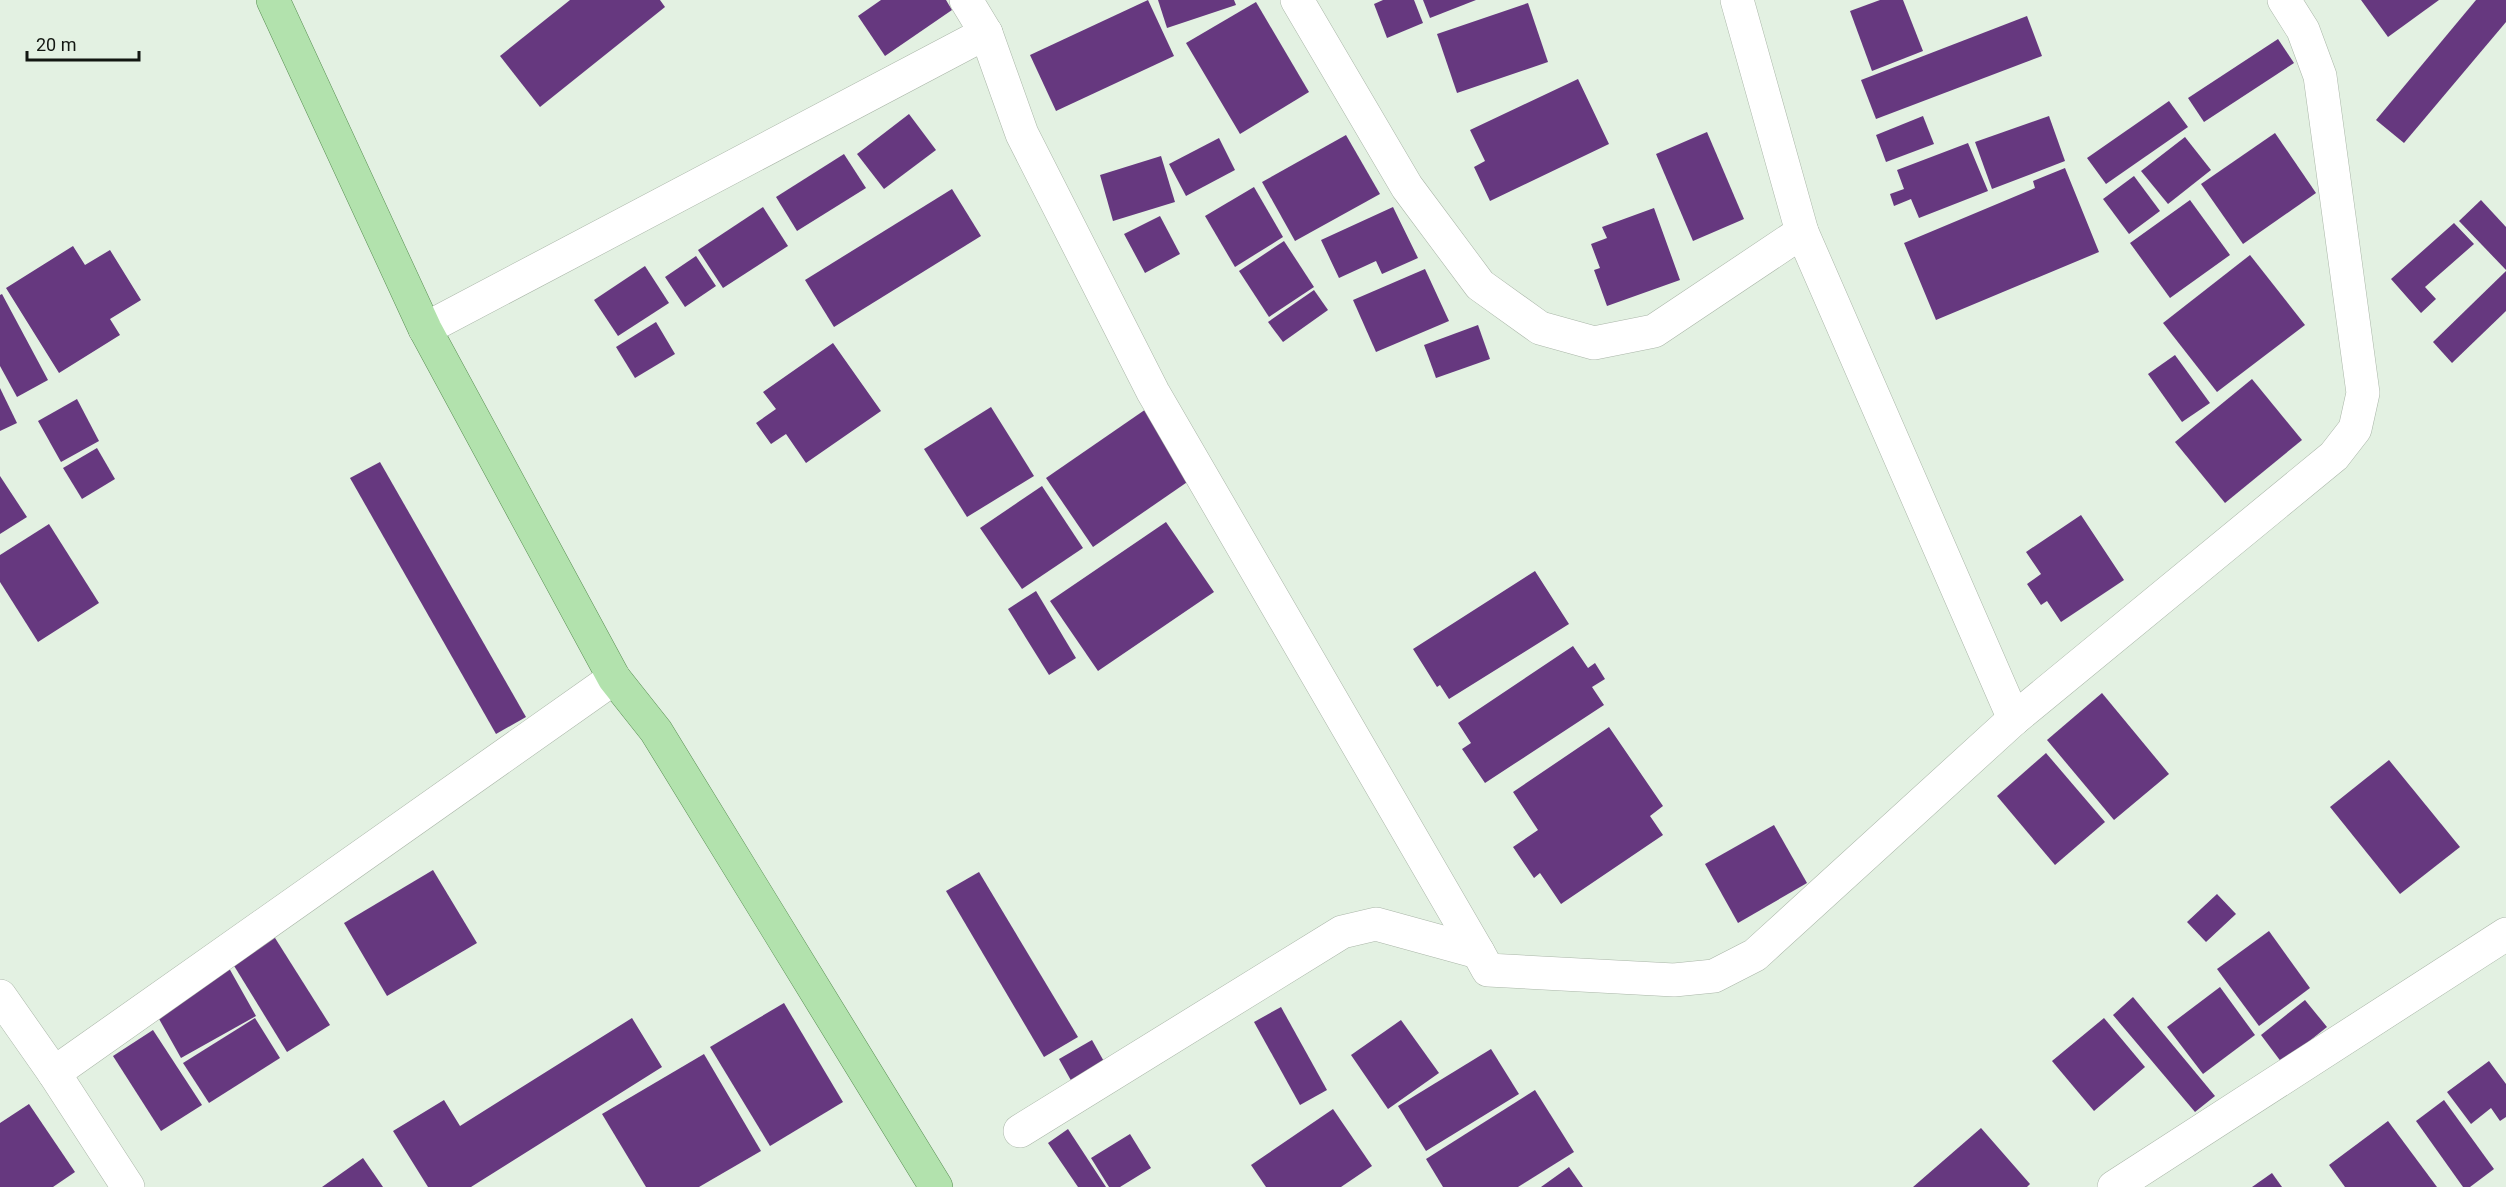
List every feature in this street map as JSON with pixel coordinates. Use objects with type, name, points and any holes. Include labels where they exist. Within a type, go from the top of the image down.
[{"type":"main road","points":[[273,0],[424,329],[614,678],[656,731],[936,1187]]},
{"type":"street","points":[[966,0],[986,33],[1022,134],[1153,392],[1488,970],[1674,980],[1714,976],[1755,955],[2014,719],[2334,456],[2355,429],[2363,393],[2320,76],[2303,30],[2284,0]]},
{"type":"street","points":[[1298,0],[1407,187],[1460,259],[1480,285],[1540,328],[1594,343],[1654,331],[1802,232]]},
{"type":"street","points":[[1737,0],[1802,232],[2014,719]]},
{"type":"street","points":[[424,329],[986,33]]},
{"type":"street","points":[[54,1073],[614,678]]},
{"type":"street","points":[[1020,1131],[1342,932],[1376,924],[1478,952]]},
{"type":"street","points":[[2114,1187],[2506,934]]},
{"type":"street","points":[[0,996],[54,1073],[128,1187]]},
{"type":"building","points":[[570,0],[660,0],[665,7],[540,107],[500,56]]},
{"type":"building","points":[[881,0],[946,0],[952,10],[885,56],[858,16]]},
{"type":"building","points":[[1148,0],[1174,56],[1056,111],[1030,55]]},
{"type":"building","points":[[1158,0],[1234,0],[1236,5],[1167,28]]},
{"type":"building","points":[[1383,0],[1414,0],[1423,23],[1387,38],[1374,4]]},
{"type":"building","points":[[1423,0],[1476,0],[1430,18]]},
{"type":"building","points":[[1880,0],[1903,0],[1923,51],[1872,71],[1850,11]]},
{"type":"building","points":[[2361,0],[2439,0],[2388,37]]},
{"type":"building","points":[[2476,0],[2506,0],[2506,22],[2404,143],[2376,120]]},
{"type":"building","points":[[1256,2],[1309,92],[1240,134],[1186,43]]},
{"type":"building","points":[[1528,3],[1548,62],[1457,93],[1437,34]]},
{"type":"building","points":[[2027,16],[2042,56],[1876,119],[1861,80]]},
{"type":"building","points":[[2278,39],[2294,63],[2204,122],[2188,98]]},
{"type":"building","points":[[1578,79],[1609,144],[1490,201],[1474,167],[1485,161],[1470,130]]},
{"type":"building","points":[[2169,101],[2188,127],[2106,184],[2087,158]]},
{"type":"building","points":[[909,114],[936,150],[884,189],[857,154]]},
{"type":"building","points":[[1923,116],[1934,144],[1886,162],[1876,135]]},
{"type":"building","points":[[2049,116],[2065,161],[1992,189],[1975,142]]},
{"type":"building","points":[[1707,132],[1744,219],[1693,241],[1656,154]]},
{"type":"building","points":[[2275,133],[2316,193],[2243,244],[2201,184]]},
{"type":"building","points":[[1346,135],[1380,194],[1295,241],[1262,182]]},
{"type":"building","points":[[2185,137],[2211,170],[2168,204],[2141,171]]},
{"type":"building","points":[[1219,138],[1235,170],[1186,196],[1169,164]]},
{"type":"building","points":[[1968,143],[1988,191],[1919,218],[1911,199],[1894,206],[1890,194],[1904,189],[1897,170]]},
{"type":"building","points":[[844,154],[866,188],[797,231],[776,197]]},
{"type":"building","points":[[1161,156],[1175,202],[1113,221],[1100,175]]},
{"type":"building","points":[[2065,168],[2099,252],[1936,320],[1904,243],[2035,188],[2033,181]]},
{"type":"building","points":[[2134,176],[2160,211],[2129,234],[2103,199]]},
{"type":"building","points":[[1254,187],[1283,237],[1235,267],[1205,216]]},
{"type":"building","points":[[952,189],[981,236],[834,327],[805,280]]},
{"type":"building","points":[[2190,200],[2230,255],[2170,298],[2130,243]]},
{"type":"building","points":[[2481,200],[2506,227],[2506,270],[2459,221]]},
{"type":"building","points":[[763,207],[788,246],[723,288],[698,250]]},
{"type":"building","points":[[1393,207],[1418,258],[1382,274],[1376,261],[1339,278],[1321,240]]},
{"type":"building","points":[[1654,208],[1680,280],[1607,306],[1594,270],[1600,268],[1591,244],[1607,238],[1602,227]]},
{"type":"building","points":[[1160,216],[1180,254],[1145,273],[1124,234]]},
{"type":"building","points":[[2454,223],[2474,244],[2425,287],[2436,299],[2421,313],[2391,279]]},
{"type":"building","points":[[1284,241],[1314,287],[1269,317],[1239,271]]},
{"type":"building","points":[[73,246],[85,265],[110,250],[141,300],[110,319],[120,335],[59,373],[6,288]]},
{"type":"building","points":[[2250,255],[2305,325],[2217,392],[2163,323]]},
{"type":"building","points":[[696,256],[716,286],[685,307],[665,277]]},
{"type":"building","points":[[645,266],[669,303],[618,336],[594,300]]},
{"type":"building","points":[[1425,269],[1449,321],[1376,352],[1353,300]]},
{"type":"building","points":[[2506,271],[2506,311],[2452,363],[2433,342]]},
{"type":"building","points":[[1314,290],[1328,310],[1283,342],[1268,322]]},
{"type":"building","points":[[2,294],[48,380],[17,397],[0,366],[0,295]]},
{"type":"building","points":[[656,322],[675,354],[635,378],[616,347]]},
{"type":"building","points":[[1478,325],[1490,359],[1436,378],[1424,345]]},
{"type":"building","points":[[833,343],[881,411],[806,463],[786,434],[771,444],[756,423],[776,409],[763,392]]},
{"type":"building","points":[[2175,355],[2210,403],[2182,422],[2148,374]]},
{"type":"building","points":[[2252,379],[2302,440],[2225,503],[2175,442]]},
{"type":"building","points":[[0,388],[17,423],[0,431]]},
{"type":"building","points":[[77,399],[99,441],[61,462],[38,421]]},
{"type":"building","points":[[991,407],[1034,476],[967,517],[924,449]]},
{"type":"building","points":[[1149,407],[1196,476],[1093,547],[1046,478]]},
{"type":"building","points":[[97,448],[115,479],[82,499],[63,468]]},
{"type":"building","points":[[380,462],[526,717],[496,734],[350,478]]},
{"type":"building","points":[[0,476],[27,517],[0,534]]},
{"type":"building","points":[[1042,486],[1083,548],[1022,589],[980,528]]},
{"type":"building","points":[[2081,515],[2124,580],[2061,622],[2047,601],[2041,605],[2027,584],[2041,574],[2026,552]]},
{"type":"building","points":[[1166,522],[1214,592],[1098,671],[1050,601]]},
{"type":"building","points":[[49,524],[99,603],[38,642],[0,582],[0,555]]},
{"type":"building","points":[[1535,571],[1569,624],[1449,699],[1440,685],[1437,687],[1413,649]]},
{"type":"building","points":[[1036,591],[1076,658],[1049,675],[1008,609]]},
{"type":"building","points":[[1573,646],[1588,668],[1595,663],[1605,679],[1592,687],[1604,705],[1485,783],[1462,749],[1471,743],[1458,723]]},
{"type":"building","points":[[2102,693],[2169,774],[2114,820],[2047,740]]},
{"type":"building","points":[[1609,727],[1663,806],[1650,816],[1663,835],[1561,904],[1540,873],[1534,878],[1513,847],[1538,830],[1513,792]]},
{"type":"building","points":[[2046,753],[2105,822],[2055,865],[1997,796]]},
{"type":"building","points":[[2389,760],[2460,847],[2400,894],[2330,807]]},
{"type":"building","points":[[1774,825],[1807,883],[1738,923],[1705,864]]},
{"type":"building","points":[[433,870],[477,943],[387,996],[344,923]]},
{"type":"building","points":[[979,872],[1078,1037],[1044,1057],[946,891]]},
{"type":"building","points":[[2217,894],[2236,914],[2206,942],[2187,922]]},
{"type":"building","points":[[270,930],[330,1025],[287,1052],[228,956]]},
{"type":"building","points":[[2269,931],[2310,988],[2259,1026],[2217,969]]},
{"type":"building","points":[[229,968],[256,1016],[181,1058],[154,1010]]},
{"type":"building","points":[[2220,987],[2255,1035],[2203,1074],[2167,1027]]},
{"type":"building","points":[[2133,997],[2215,1096],[2195,1112],[2113,1015]]},
{"type":"building","points":[[2305,1000],[2327,1027],[2282,1063],[2261,1035]]},
{"type":"building","points":[[784,1003],[843,1102],[770,1146],[710,1047]]},
{"type":"building","points":[[1281,1007],[1327,1090],[1300,1105],[1254,1022]]},
{"type":"building","points":[[255,1018],[280,1058],[209,1103],[183,1063]]},
{"type":"building","points":[[632,1018],[662,1067],[471,1187],[428,1187],[393,1131],[444,1100],[460,1126]]},
{"type":"building","points":[[2104,1018],[2145,1067],[2094,1111],[2052,1061]]},
{"type":"building","points":[[1401,1020],[1439,1073],[1388,1109],[1351,1055]]},
{"type":"building","points":[[153,1030],[202,1105],[161,1131],[113,1056]]},
{"type":"building","points":[[1092,1040],[1106,1065],[1073,1084],[1059,1059]]},
{"type":"building","points":[[1491,1049],[1519,1094],[1426,1151],[1398,1106]]},
{"type":"building","points":[[704,1054],[761,1151],[699,1187],[646,1187],[602,1114]]},
{"type":"building","points":[[2489,1061],[2506,1084],[2506,1117],[2500,1121],[2491,1108],[2471,1124],[2447,1092]]},
{"type":"building","points":[[1535,1090],[1574,1152],[1518,1187],[1443,1187],[1426,1159]]},
{"type":"building","points":[[2444,1100],[2494,1169],[2470,1187],[2463,1187],[2416,1121]]},
{"type":"building","points":[[29,1104],[75,1172],[53,1187],[0,1187],[0,1123]]},
{"type":"building","points":[[1333,1109],[1372,1166],[1341,1187],[1266,1187],[1251,1165]]},
{"type":"building","points":[[2388,1121],[2437,1187],[2345,1187],[2329,1165]]},
{"type":"building","points":[[1981,1128],[2030,1184],[2027,1187],[1913,1187]]},
{"type":"building","points":[[1068,1129],[1106,1187],[1078,1187],[1048,1143]]},
{"type":"building","points":[[1130,1134],[1151,1168],[1120,1187],[1109,1187],[1091,1158]]},
{"type":"building","points":[[363,1158],[383,1187],[322,1187]]},
{"type":"building","points":[[1569,1167],[1583,1187],[1541,1187]]},
{"type":"building","points":[[2272,1173],[2282,1187],[2252,1187]]}]
